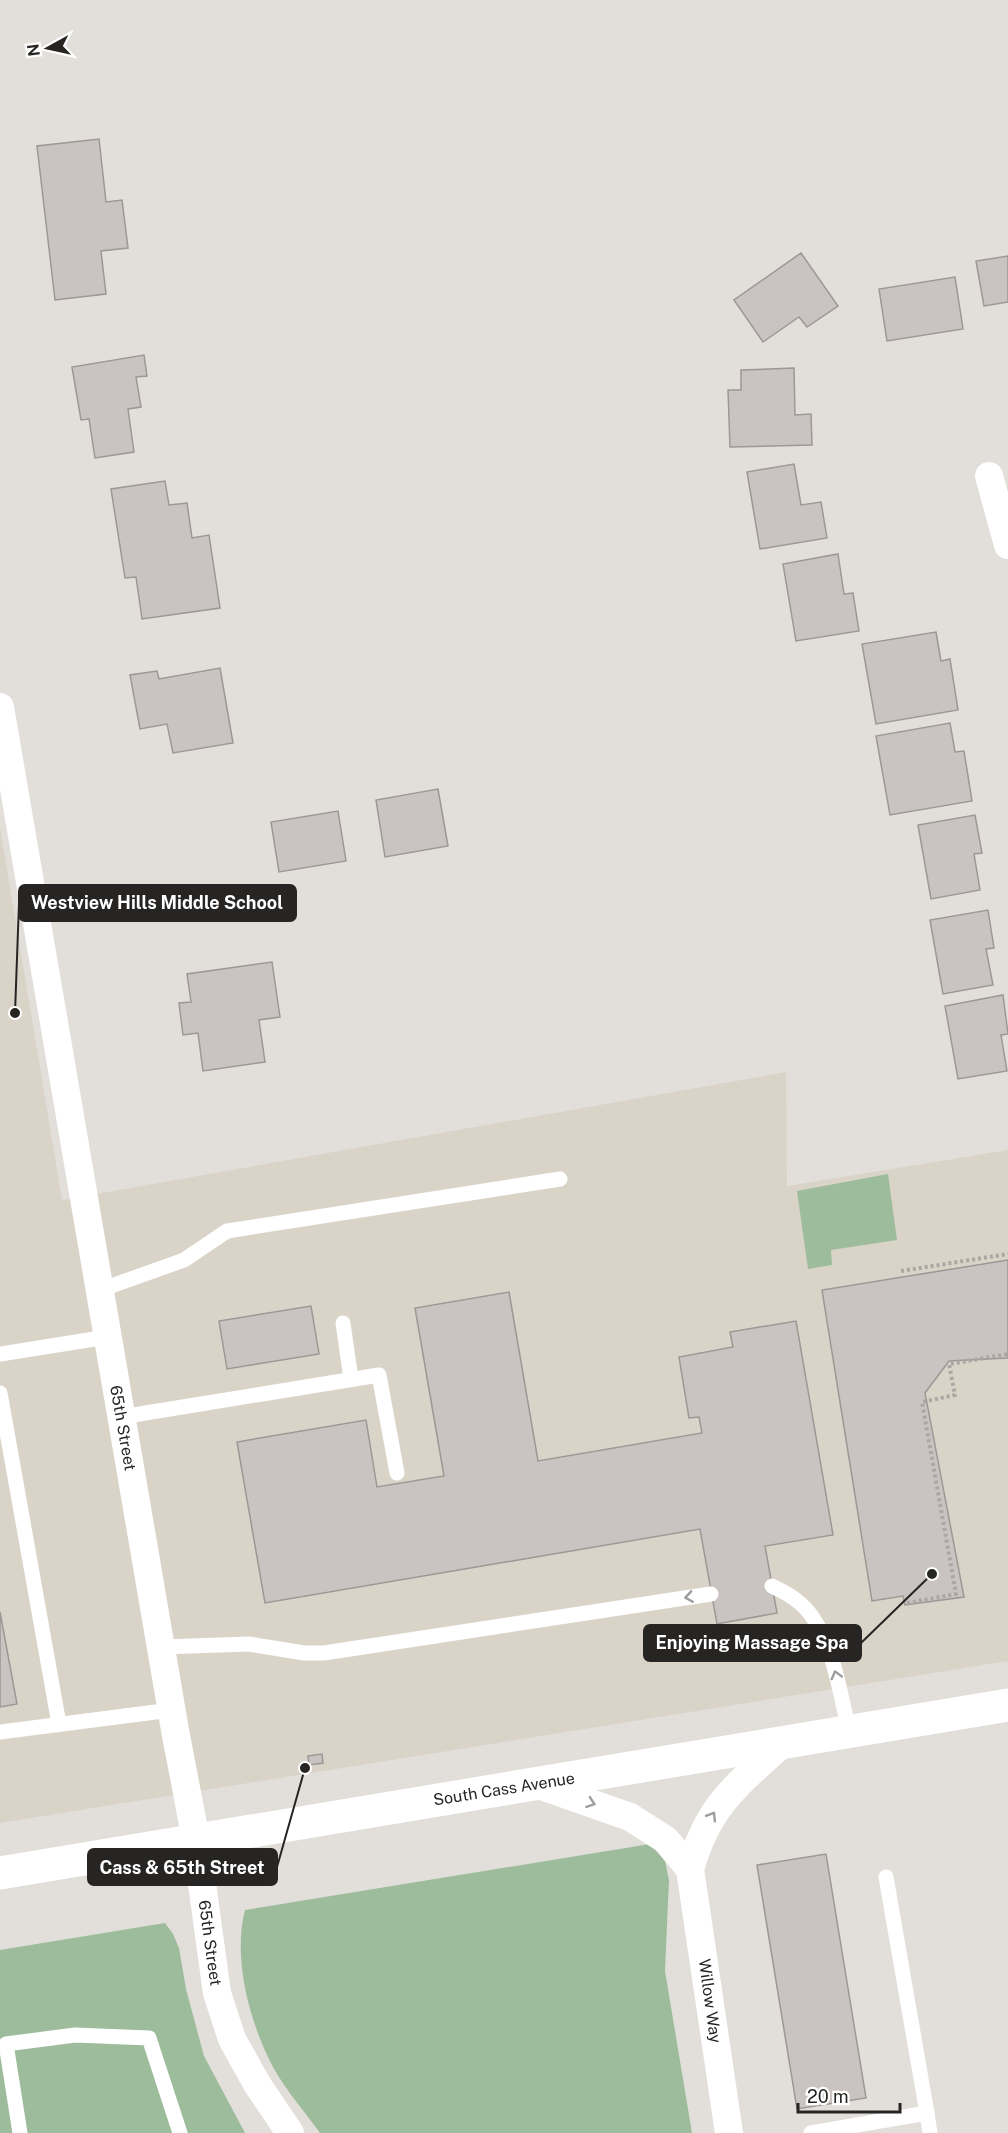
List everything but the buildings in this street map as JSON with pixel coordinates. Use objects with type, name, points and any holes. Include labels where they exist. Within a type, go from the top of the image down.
[{"type":"main road","name":"South Cass Avenue","points":[[0,1873],[1008,1705]]},
{"type":"street","points":[[989,476],[1008,545]]},
{"type":"street","name":"65th Street","points":[[0,707],[171,1710],[196,1840],[220,2002],[237,2048],[257,2084],[290,2133]]},
{"type":"street","name":"Willow Way","points":[[729,2133],[690,1869],[700,1835],[724,1798],[784,1743]]},
{"type":"street","points":[[536,1784],[630,1817],[666,1840],[690,1869]]},
{"type":"lane","points":[[100,1290],[184,1260],[227,1231],[560,1179]]},
{"type":"lane","points":[[343,1323],[351,1379]]},
{"type":"lane","points":[[0,1354],[107,1337]]},
{"type":"lane","points":[[121,1418],[380,1375],[397,1473]]},
{"type":"lane","points":[[0,1393],[59,1724]]},
{"type":"lane","points":[[772,1586],[798,1601],[819,1628],[835,1670],[849,1732]]},
{"type":"lane","points":[[161,1647],[249,1644],[304,1653],[324,1653],[711,1594]]},
{"type":"lane","points":[[0,1732],[171,1710]]},
{"type":"lane","points":[[886,1877],[930,2133]]},
{"type":"lane","points":[[20,2133],[6,2044],[75,2035],[149,2037],[180,2133]]},
{"type":"lane","points":[[811,2133],[927,2113]]},
{"type":"path","points":[[901,1271],[1008,1254]]},
{"type":"path","points":[[907,1603],[956,1594],[922,1402],[955,1395],[949,1364],[1008,1354]]},
{"type":"shaded area","points":[[0,827],[62,1200],[786,1072],[787,1186],[1008,1150],[1008,1661],[0,1823]]},
{"type":"green space","points":[[888,1174],[897,1240],[831,1250],[832,1265],[808,1269],[797,1191]]},
{"type":"green space","points":[[650,1844],[665,1861],[669,1880],[665,1971],[692,2133],[320,2133],[279,2077],[254,2023],[244,1985],[242,1966],[241,1946],[245,1910]]},
{"type":"green space","points":[[165,1923],[179,1948],[186,1989],[204,2056],[245,2133],[0,2133],[0,1950]]},
{"type":"place","name":"Westview Hills Middle School","points":[[15,1013]]},
{"type":"place","name":"Enjoying Massage Spa","points":[[932,1574]]},
{"type":"place","name":"Cass & 65th Street","points":[[305,1768]]}]
